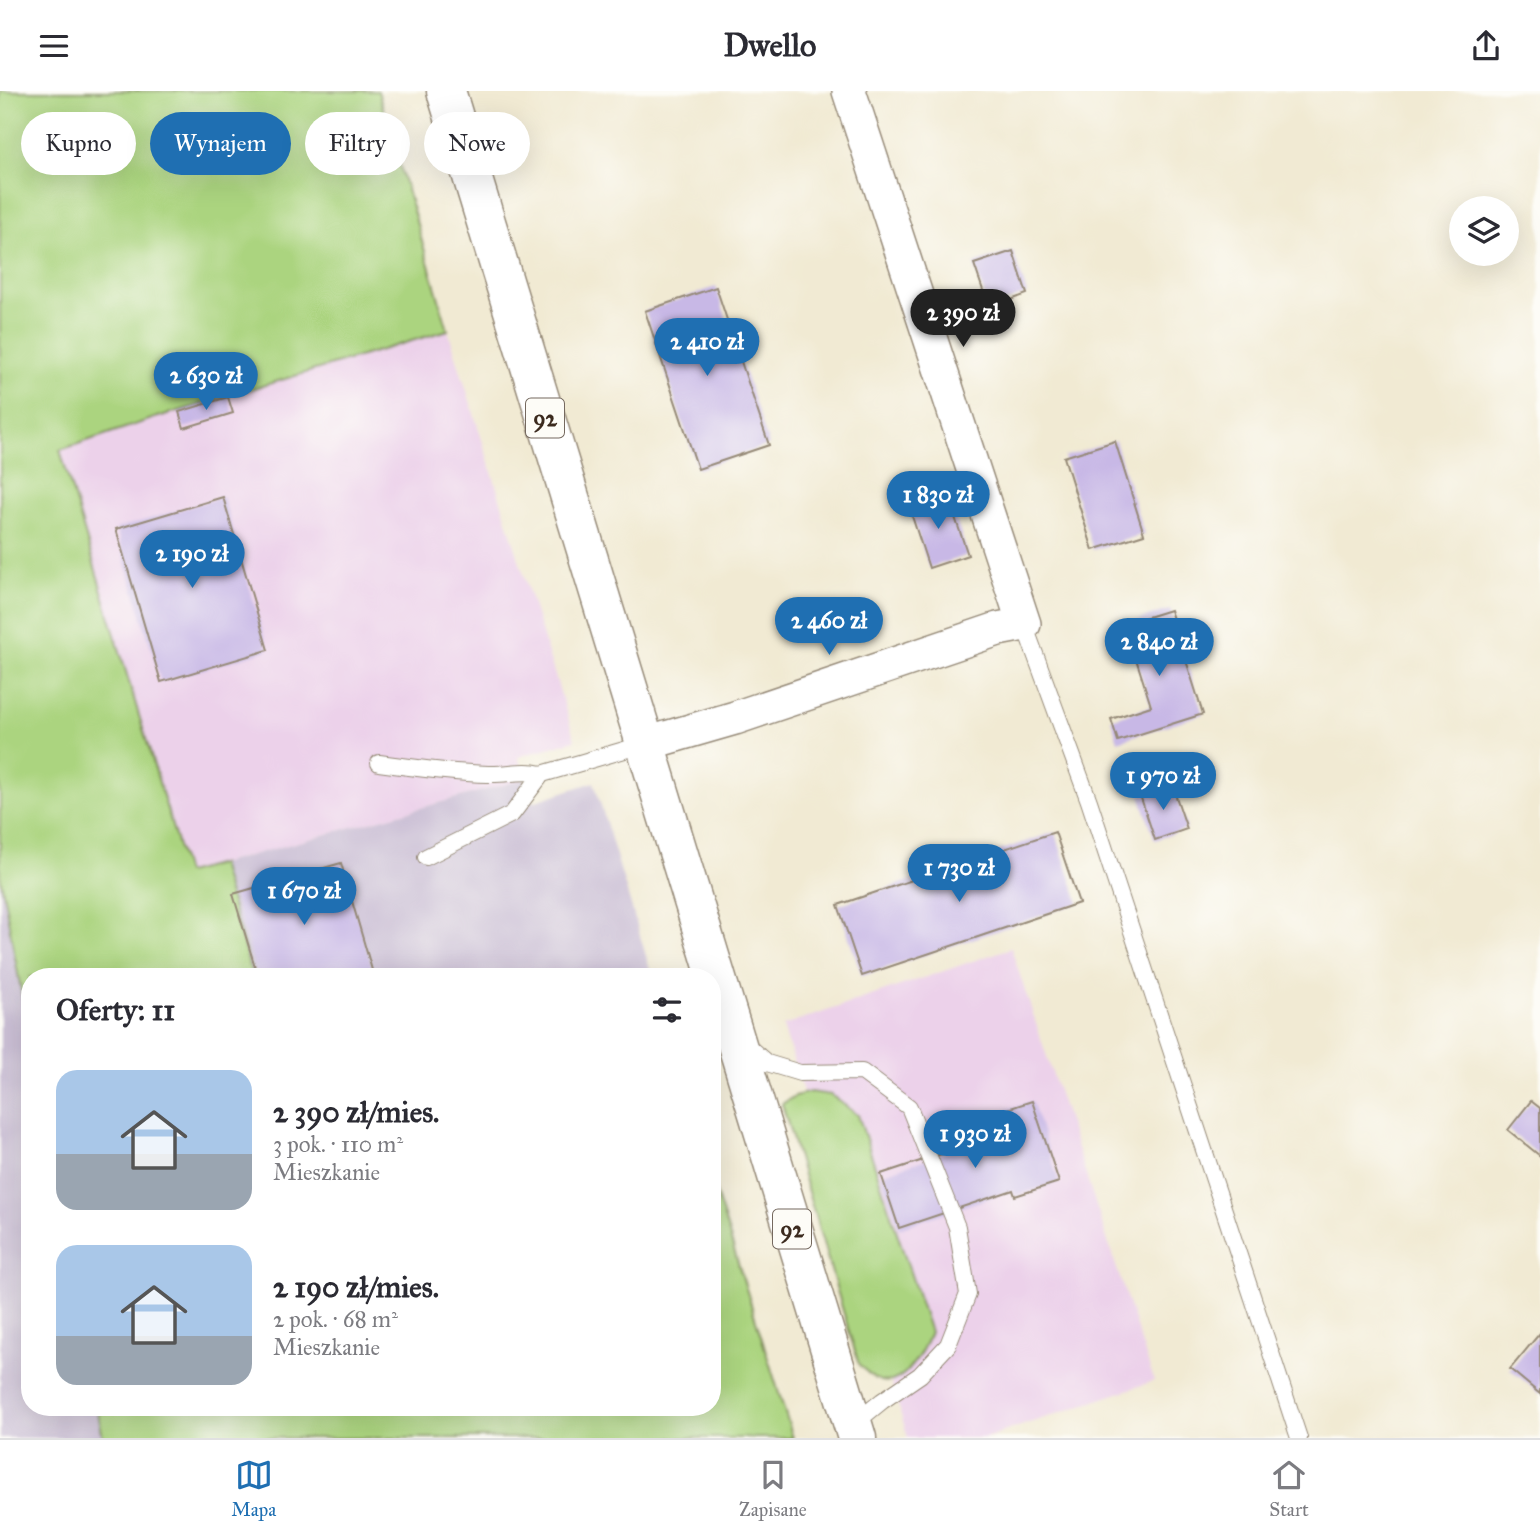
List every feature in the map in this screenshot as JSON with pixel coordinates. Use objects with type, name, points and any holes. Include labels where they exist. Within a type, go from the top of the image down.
[{"type":"main road","name":"92","points":[[446,91],[712,968]]},
{"type":"main road","name":"92","points":[[721,996],[855,1431]]},
{"type":"street","points":[[645,744],[735,718],[998,629],[1024,624],[849,91]]},
{"type":"lane","points":[[1024,624],[1093,814],[1299,1438]]},
{"type":"lane","points":[[379,763],[473,774],[500,775],[528,770],[542,774],[645,744]]},
{"type":"lane","points":[[426,857],[512,814],[542,774]]},
{"type":"lane","points":[[732,1033],[767,1063],[800,1073],[862,1072],[909,1107],[957,1227],[968,1294],[948,1345],[920,1375],[882,1401],[855,1431]]},
{"type":"shaded area","points":[[448,330],[575,740],[518,757],[525,779],[187,873],[59,450],[155,418]]},
{"type":"shaded area","points":[[525,779],[533,802],[594,782],[650,968],[250,968],[220,864]]},
{"type":"shaded area","points":[[0,875],[21,990],[21,1416],[99,1416],[103,1438],[0,1438]]},
{"type":"shaded area","points":[[1011,948],[1154,1381],[985,1438],[908,1438],[783,1026]]},
{"type":"green space","points":[[0,91],[378,91],[384,112],[305,112],[305,175],[403,175],[448,330],[155,418],[60,450],[186,873],[220,864],[250,968],[21,968],[21,990],[0,875]]},
{"type":"green space","points":[[810,1092],[831,1095],[858,1115],[930,1332],[917,1358],[894,1380],[885,1382],[876,1379],[859,1365],[782,1104],[795,1096]]},
{"type":"green space","points":[[721,1209],[793,1438],[103,1438],[99,1416],[721,1416]]},
{"type":"building","points":[[1013,251],[1027,294],[989,308],[974,264]]},
{"type":"building","points":[[716,287],[769,445],[698,469],[645,311]]},
{"type":"building","points":[[228,397],[233,413],[184,428],[179,412]]},
{"type":"building","points":[[1115,441],[1144,534],[1093,550],[1064,457]]},
{"type":"building","points":[[947,494],[968,555],[929,568],[909,507]]},
{"type":"building","points":[[223,497],[268,650],[161,682],[116,529]]},
{"type":"building","points":[[1170,610],[1203,714],[1118,741],[1111,719],[1151,706],[1125,624]]},
{"type":"building","points":[[1172,785],[1187,829],[1155,840],[1140,795]]},
{"type":"building","points":[[1055,832],[1079,903],[862,976],[838,905]]},
{"type":"building","points":[[341,863],[371,968],[255,968],[233,894]]},
{"type":"building","points":[[1032,1101],[1059,1182],[1015,1196],[1013,1190],[899,1228],[881,1174],[996,1136],[989,1115]]},
{"type":"building","points":[[1531,1101],[1540,1108],[1540,1156],[1508,1130]]},
{"type":"building","points":[[1540,1333],[1540,1394],[1510,1369]]}]
